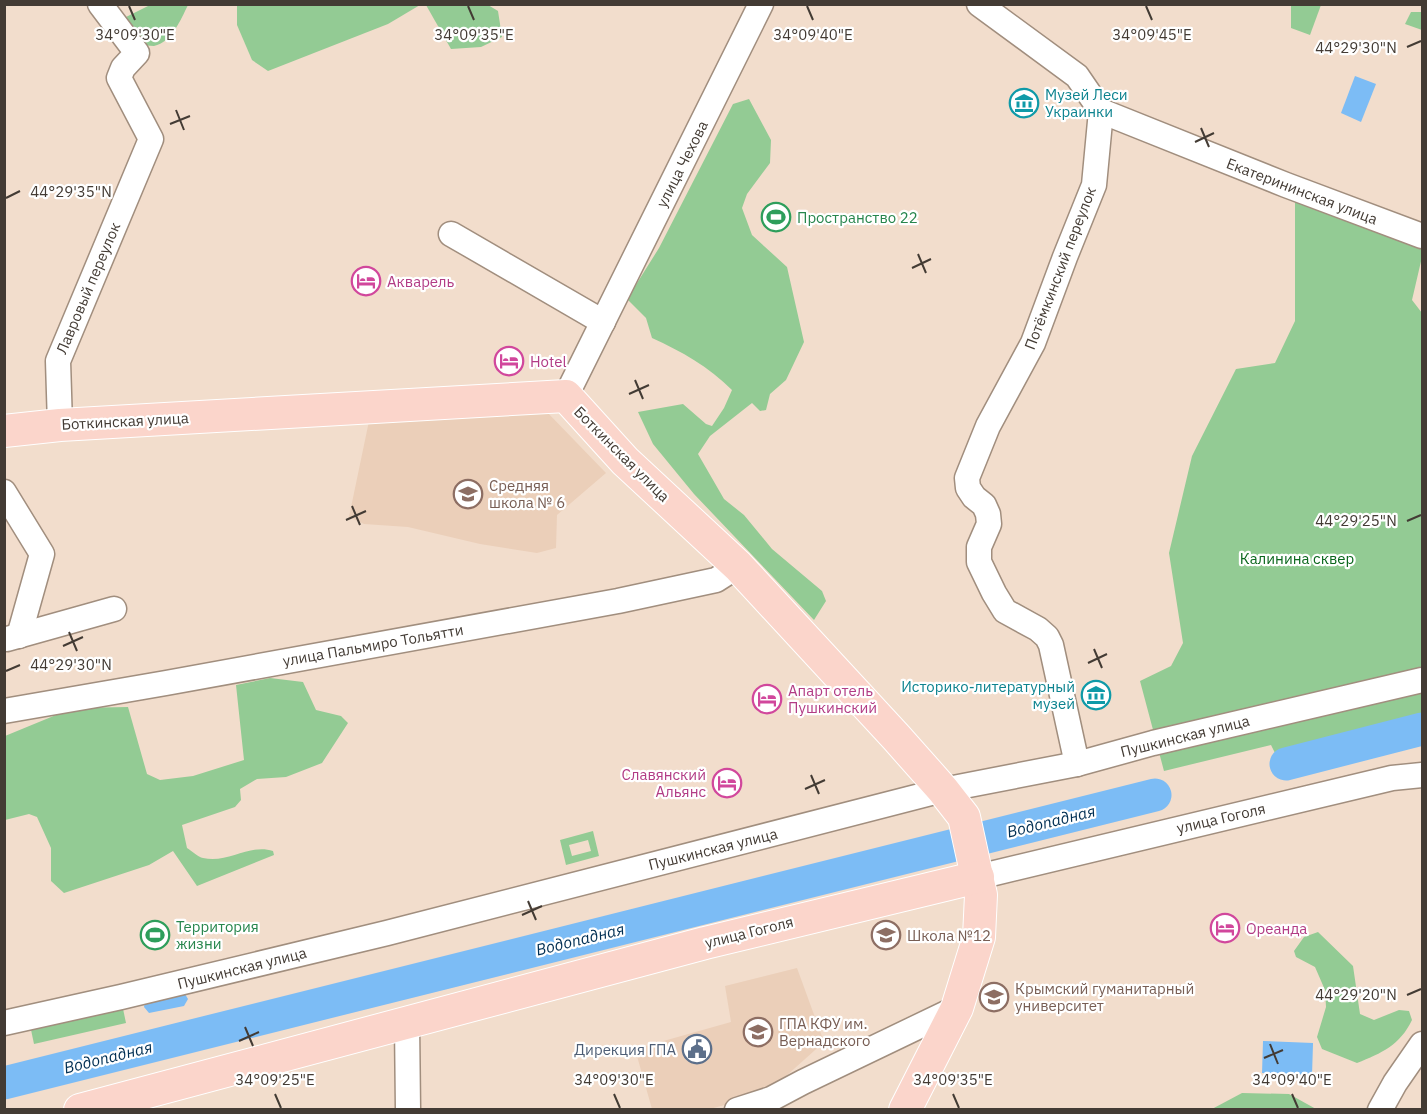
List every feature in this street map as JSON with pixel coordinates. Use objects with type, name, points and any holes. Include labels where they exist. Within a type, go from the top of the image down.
[{"type":"main road","name":"Боткинская улица","points":[[4,431],[60,424],[566,396],[626,461],[738,566],[943,790],[964,817],[976,870]]},
{"type":"main road","points":[[905,1110],[957,1008],[980,937],[981,895],[976,870]]},
{"type":"main road","name":"улица Гоголя","points":[[80,1110],[976,870]]},
{"type":"street","name":"Лавровый переулок","points":[[60,424],[58,361],[151,139],[119,78],[123,68],[137,53],[99,4]]},
{"type":"street","name":"улица Чехова","points":[[566,396],[760,4]]},
{"type":"street","points":[[980,4],[1077,76],[1101,111]]},
{"type":"street","name":"Екатерининская улица","points":[[1101,111],[1286,185],[1422,236]]},
{"type":"street","name":"Потёмкинский переулок","points":[[1077,764],[1051,645],[1047,637],[1038,629],[1005,611],[994,593],[980,562],[980,547],[989,524],[984,505],[968,488],[967,478],[988,426],[1033,343],[1094,185],[1101,111]]},
{"type":"street","points":[[451,234],[603,322]]},
{"type":"street","points":[[4,492],[42,554],[11,637]]},
{"type":"street","name":"улица Пальмиро Тольятти","points":[[4,711],[618,601],[716,580],[738,566]]},
{"type":"street","points":[[11,637],[114,609]]},
{"type":"street","name":"Пушкинская улица","points":[[4,1023],[375,935],[943,790],[1077,764],[1153,743],[1422,680]]},
{"type":"street","name":"улица Гоголя","points":[[976,870],[1392,778],[1422,775]]},
{"type":"street","points":[[737,1110],[771,1099],[957,1008]]},
{"type":"street","points":[[407,1023],[408,1110]]},
{"type":"street","points":[[1380,1110],[1395,1083],[1422,1044]]},
{"type":"shaded area","name":"Средняя школа № 6","points":[[546,411],[606,473],[557,515],[556,548],[537,553],[480,544],[408,527],[364,524],[349,517],[369,421]]},
{"type":"shaded area","name":"ГПА КФУ им. Вернадского","points":[[797,968],[824,1042],[766,1094],[706,1110],[652,1109],[635,1049],[731,1022],[725,986]]},
{"type":"green space","points":[[150,5],[188,5],[166,40],[154,46],[139,45],[129,34],[126,17]]},
{"type":"green space","points":[[237,5],[420,5],[388,24],[268,71],[252,60],[237,25]]},
{"type":"green space","points":[[426,5],[488,5],[498,11],[502,37],[481,47],[451,49]]},
{"type":"green space","points":[[1291,5],[1321,5],[1310,35],[1291,28]]},
{"type":"green space","points":[[1411,12],[1422,12],[1422,30],[1405,24]]},
{"type":"green space","points":[[749,99],[771,140],[770,163],[747,194],[742,208],[752,235],[787,267],[804,342],[786,380],[770,394],[766,410],[760,411],[752,403],[710,436],[698,454],[724,499],[744,515],[772,549],[822,591],[826,601],[814,620],[694,494],[653,444],[638,412],[683,404],[706,424],[712,426],[732,390],[694,360],[652,338],[646,318],[627,299],[659,248],[733,104]]},
{"type":"green space","name":"Калинина сквер","points":[[1295,197],[1422,245],[1422,257],[1412,300],[1422,313],[1422,723],[1276,755],[1271,745],[1164,771],[1140,681],[1171,666],[1183,643],[1169,553],[1192,456],[1236,369],[1275,363],[1295,321]]},
{"type":"green space","points":[[270,678],[303,682],[316,710],[341,716],[348,723],[322,763],[286,777],[257,779],[240,789],[241,800],[235,807],[182,825],[187,848],[201,857],[221,858],[264,849],[273,851],[274,855],[197,886],[173,851],[149,865],[64,893],[51,881],[51,848],[37,817],[29,814],[5,820],[5,736],[73,708],[128,707],[147,774],[160,780],[193,776],[244,760],[236,685]]},
{"type":"green space","points":[[593,831],[599,856],[566,865],[560,840]],"holes":[[[588,840],[591,851],[572,856],[569,845]]]},
{"type":"green space","points":[[1318,932],[1353,966],[1360,1014],[1374,1020],[1399,1010],[1409,1011],[1412,1020],[1396,1042],[1374,1056],[1357,1063],[1322,1049],[1317,1037],[1326,1007],[1325,990],[1315,967],[1296,957],[1294,951],[1304,937]]},
{"type":"green space","points":[[122,1004],[126,1023],[34,1044],[30,1025]]},
{"type":"green space","points":[[1242,1093],[1289,1094],[1316,1109],[1212,1109]]},
{"type":"water","points":[[1355,76],[1376,84],[1361,122],[1341,113]]},
{"type":"water","points":[[185,994],[188,999],[184,1006],[149,1013],[144,1007],[145,1002]]},
{"type":"water","points":[[1263,1041],[1313,1043],[1312,1075],[1262,1073]]},
{"type":"waterway","name":"Водопадная","points":[[1286,764],[1422,729]]},
{"type":"waterway","name":"Водопадная","points":[[4,1083],[1155,795]]},
{"type":"place","name":"Музей Леси Украинки","points":[[1024,103]]},
{"type":"place","name":"Пространство 22","points":[[776,217]]},
{"type":"place","name":"Акварель","points":[[366,281]]},
{"type":"place","name":"Hotel","points":[[509,361]]},
{"type":"place","name":"Средняя школа № 6","points":[[468,494]]},
{"type":"place","name":"Историко-литературный музей","points":[[1096,695]]},
{"type":"place","name":"Апарт отель Пушкинский","points":[[767,699]]},
{"type":"place","name":"Славянский Альянс","points":[[727,783]]},
{"type":"place","name":"Ореанда","points":[[1225,928]]},
{"type":"place","name":"Территория жизни","points":[[155,935]]},
{"type":"place","name":"Школа №12","points":[[886,935]]},
{"type":"place","name":"Крымский гуманитарный университет","points":[[994,997]]},
{"type":"place","name":"ГПА КФУ им. Вернадского","points":[[758,1032]]},
{"type":"place","name":"Дирекция ГПА","points":[[697,1049]]}]
